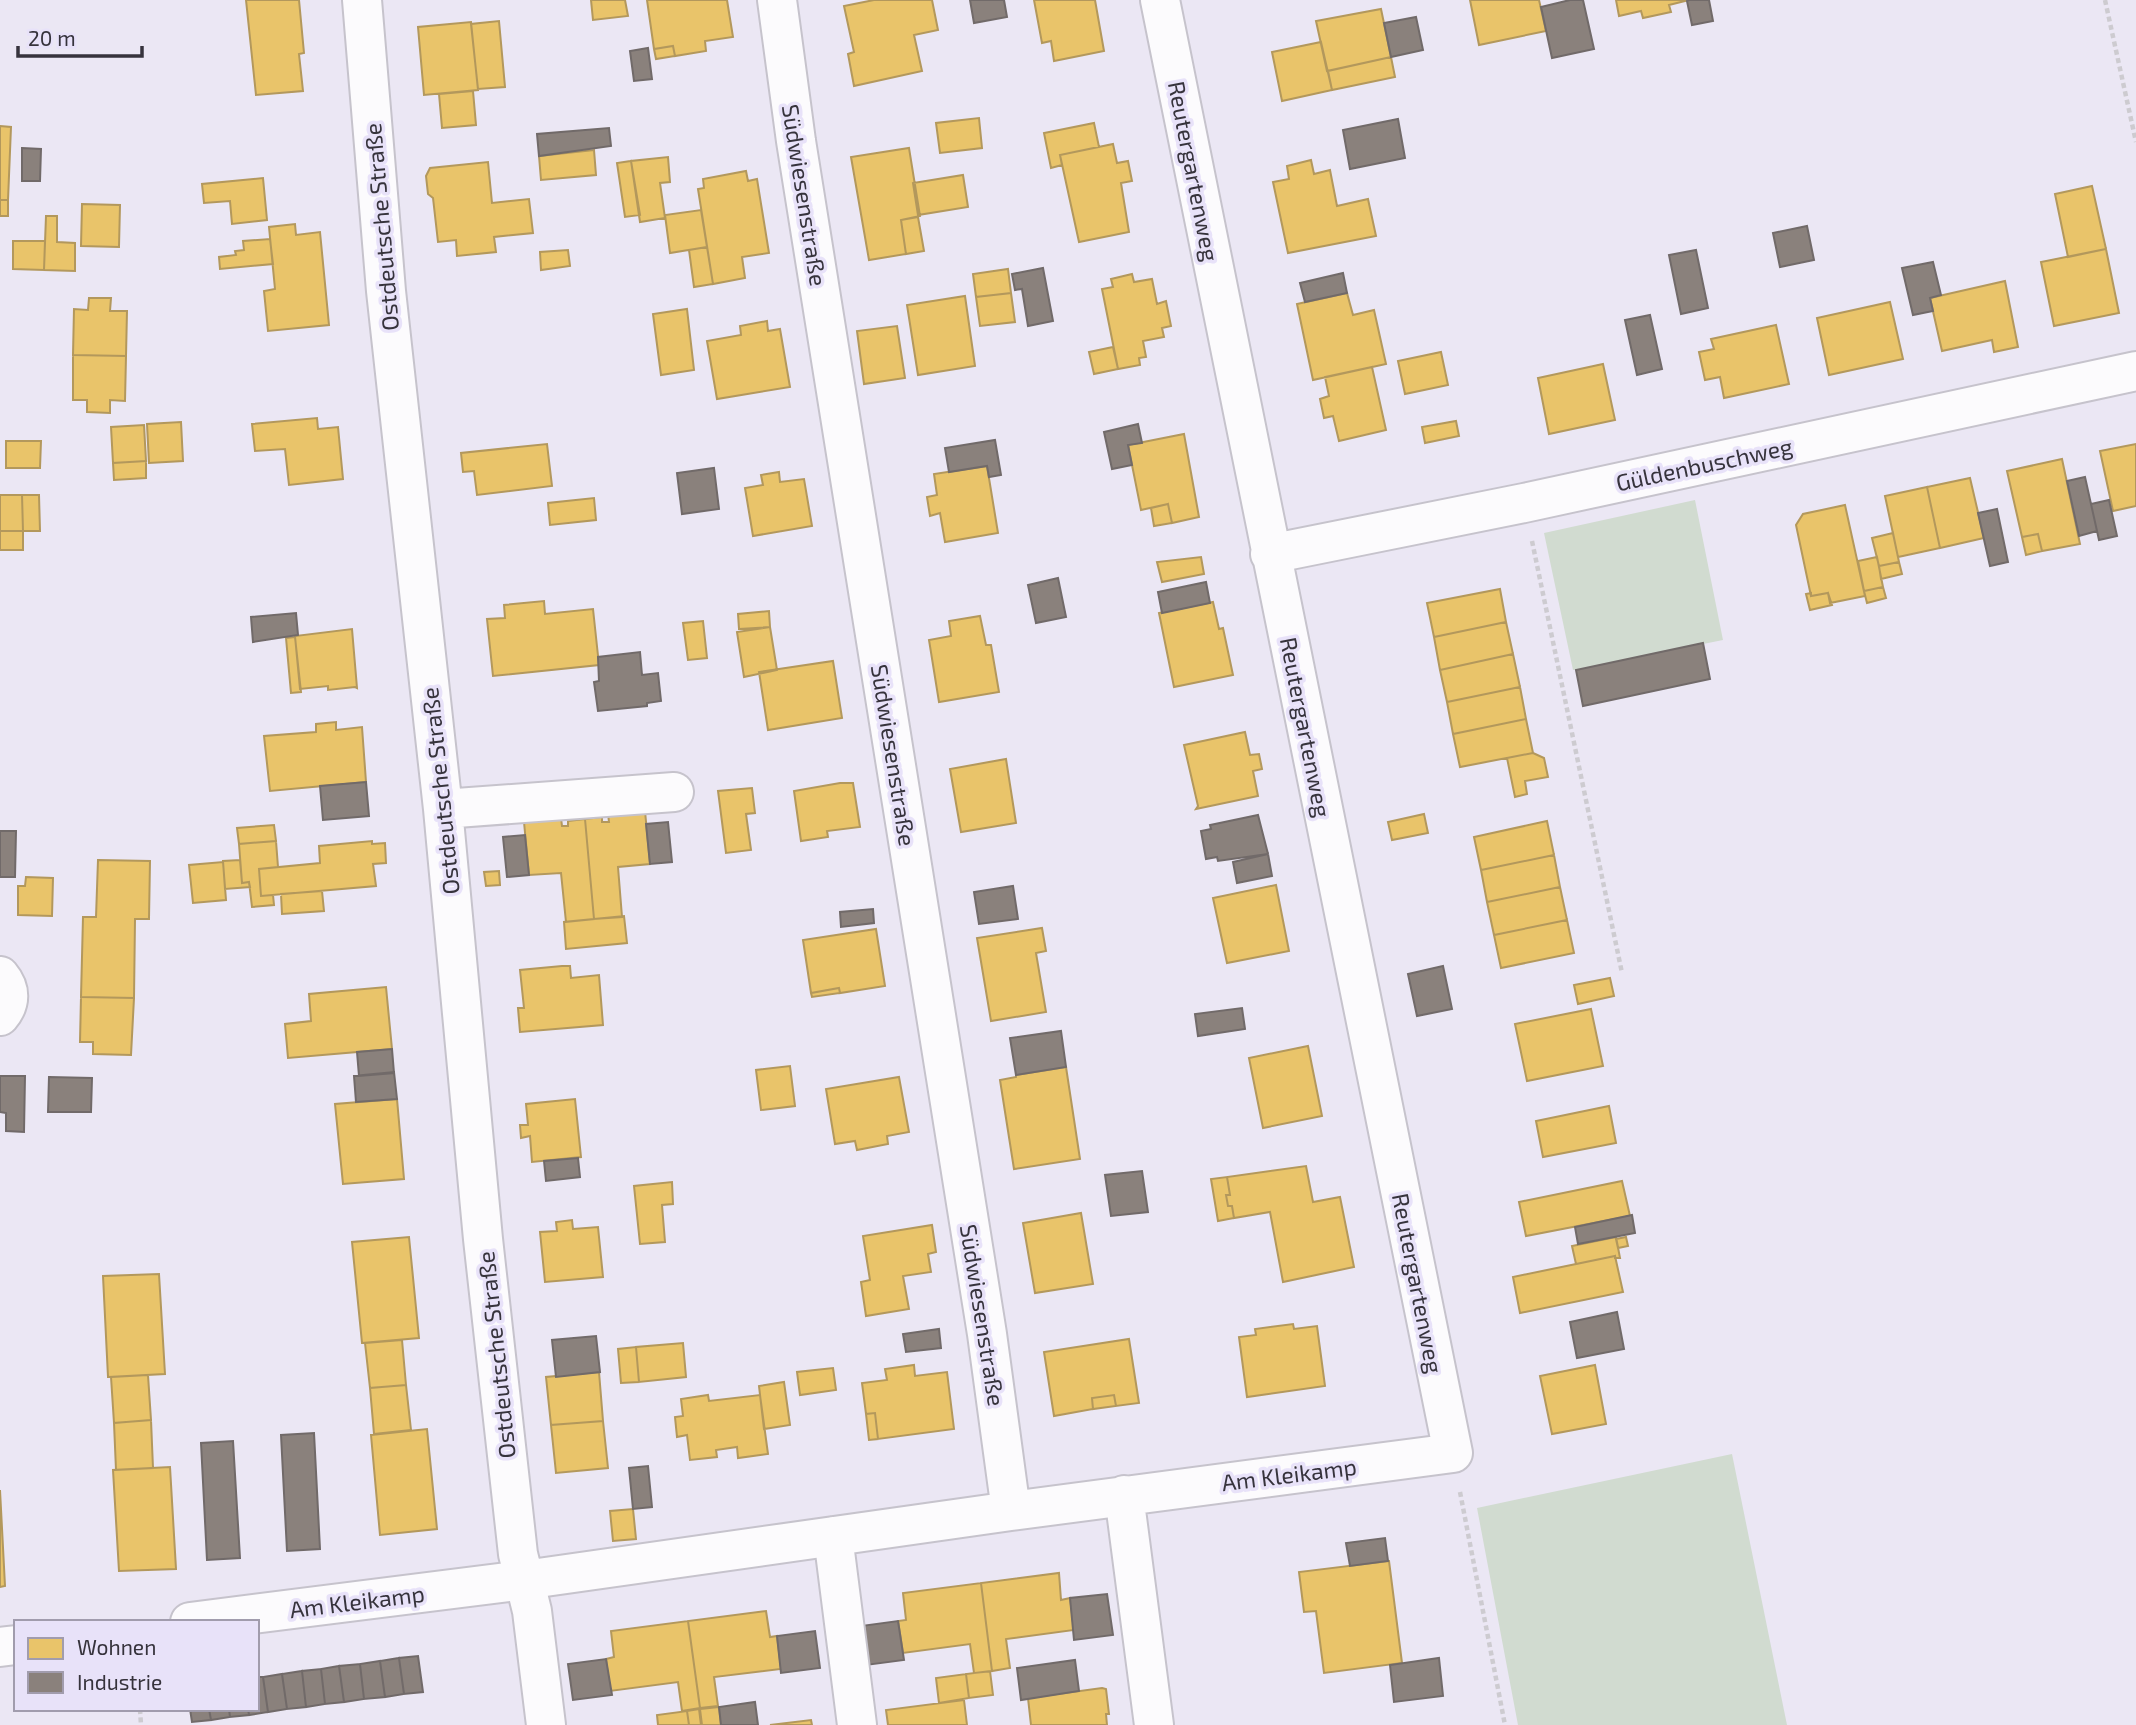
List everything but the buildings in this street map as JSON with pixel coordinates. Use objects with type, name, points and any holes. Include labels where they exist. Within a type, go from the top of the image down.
[{"type":"street","name":"Ostdeutsche Straße","points":[[362,0],[386,291],[443,809],[485,1253],[518,1554],[524,1580]]},
{"type":"street","name":"Südwiesenstraße","points":[[777,0],[798,155],[987,1334],[1011,1511]]},
{"type":"street","name":"Reutergartenweg","points":[[1160,0],[1453,1453]]},
{"type":"street","name":"Güldenbuschweg","points":[[1270,554],[1524,503],[2136,371]]},
{"type":"street","points":[[443,809],[674,792]]},
{"type":"street","points":[[0,976],[9,995],[6,1009],[0,1016]]},
{"type":"street","name":"Am Kleikamp","points":[[206,1620],[524,1580],[1124,1495],[1453,1453]]},
{"type":"street","points":[[1124,1495],[1154,1725]]},
{"type":"street","points":[[832,1536],[858,1725]]},
{"type":"street","points":[[524,1580],[532,1611],[546,1725]]},
{"type":"path","points":[[2105,0],[2136,142]]},
{"type":"path","points":[[1524,503],[1622,973]]},
{"type":"path","points":[[1453,1453],[1505,1725]]},
{"type":"shaded area","points":[[1695,500],[1723,640],[1573,670],[1544,533]]},
{"type":"shaded area","points":[[1732,1454],[1787,1725],[1518,1725],[1477,1508]]}]
